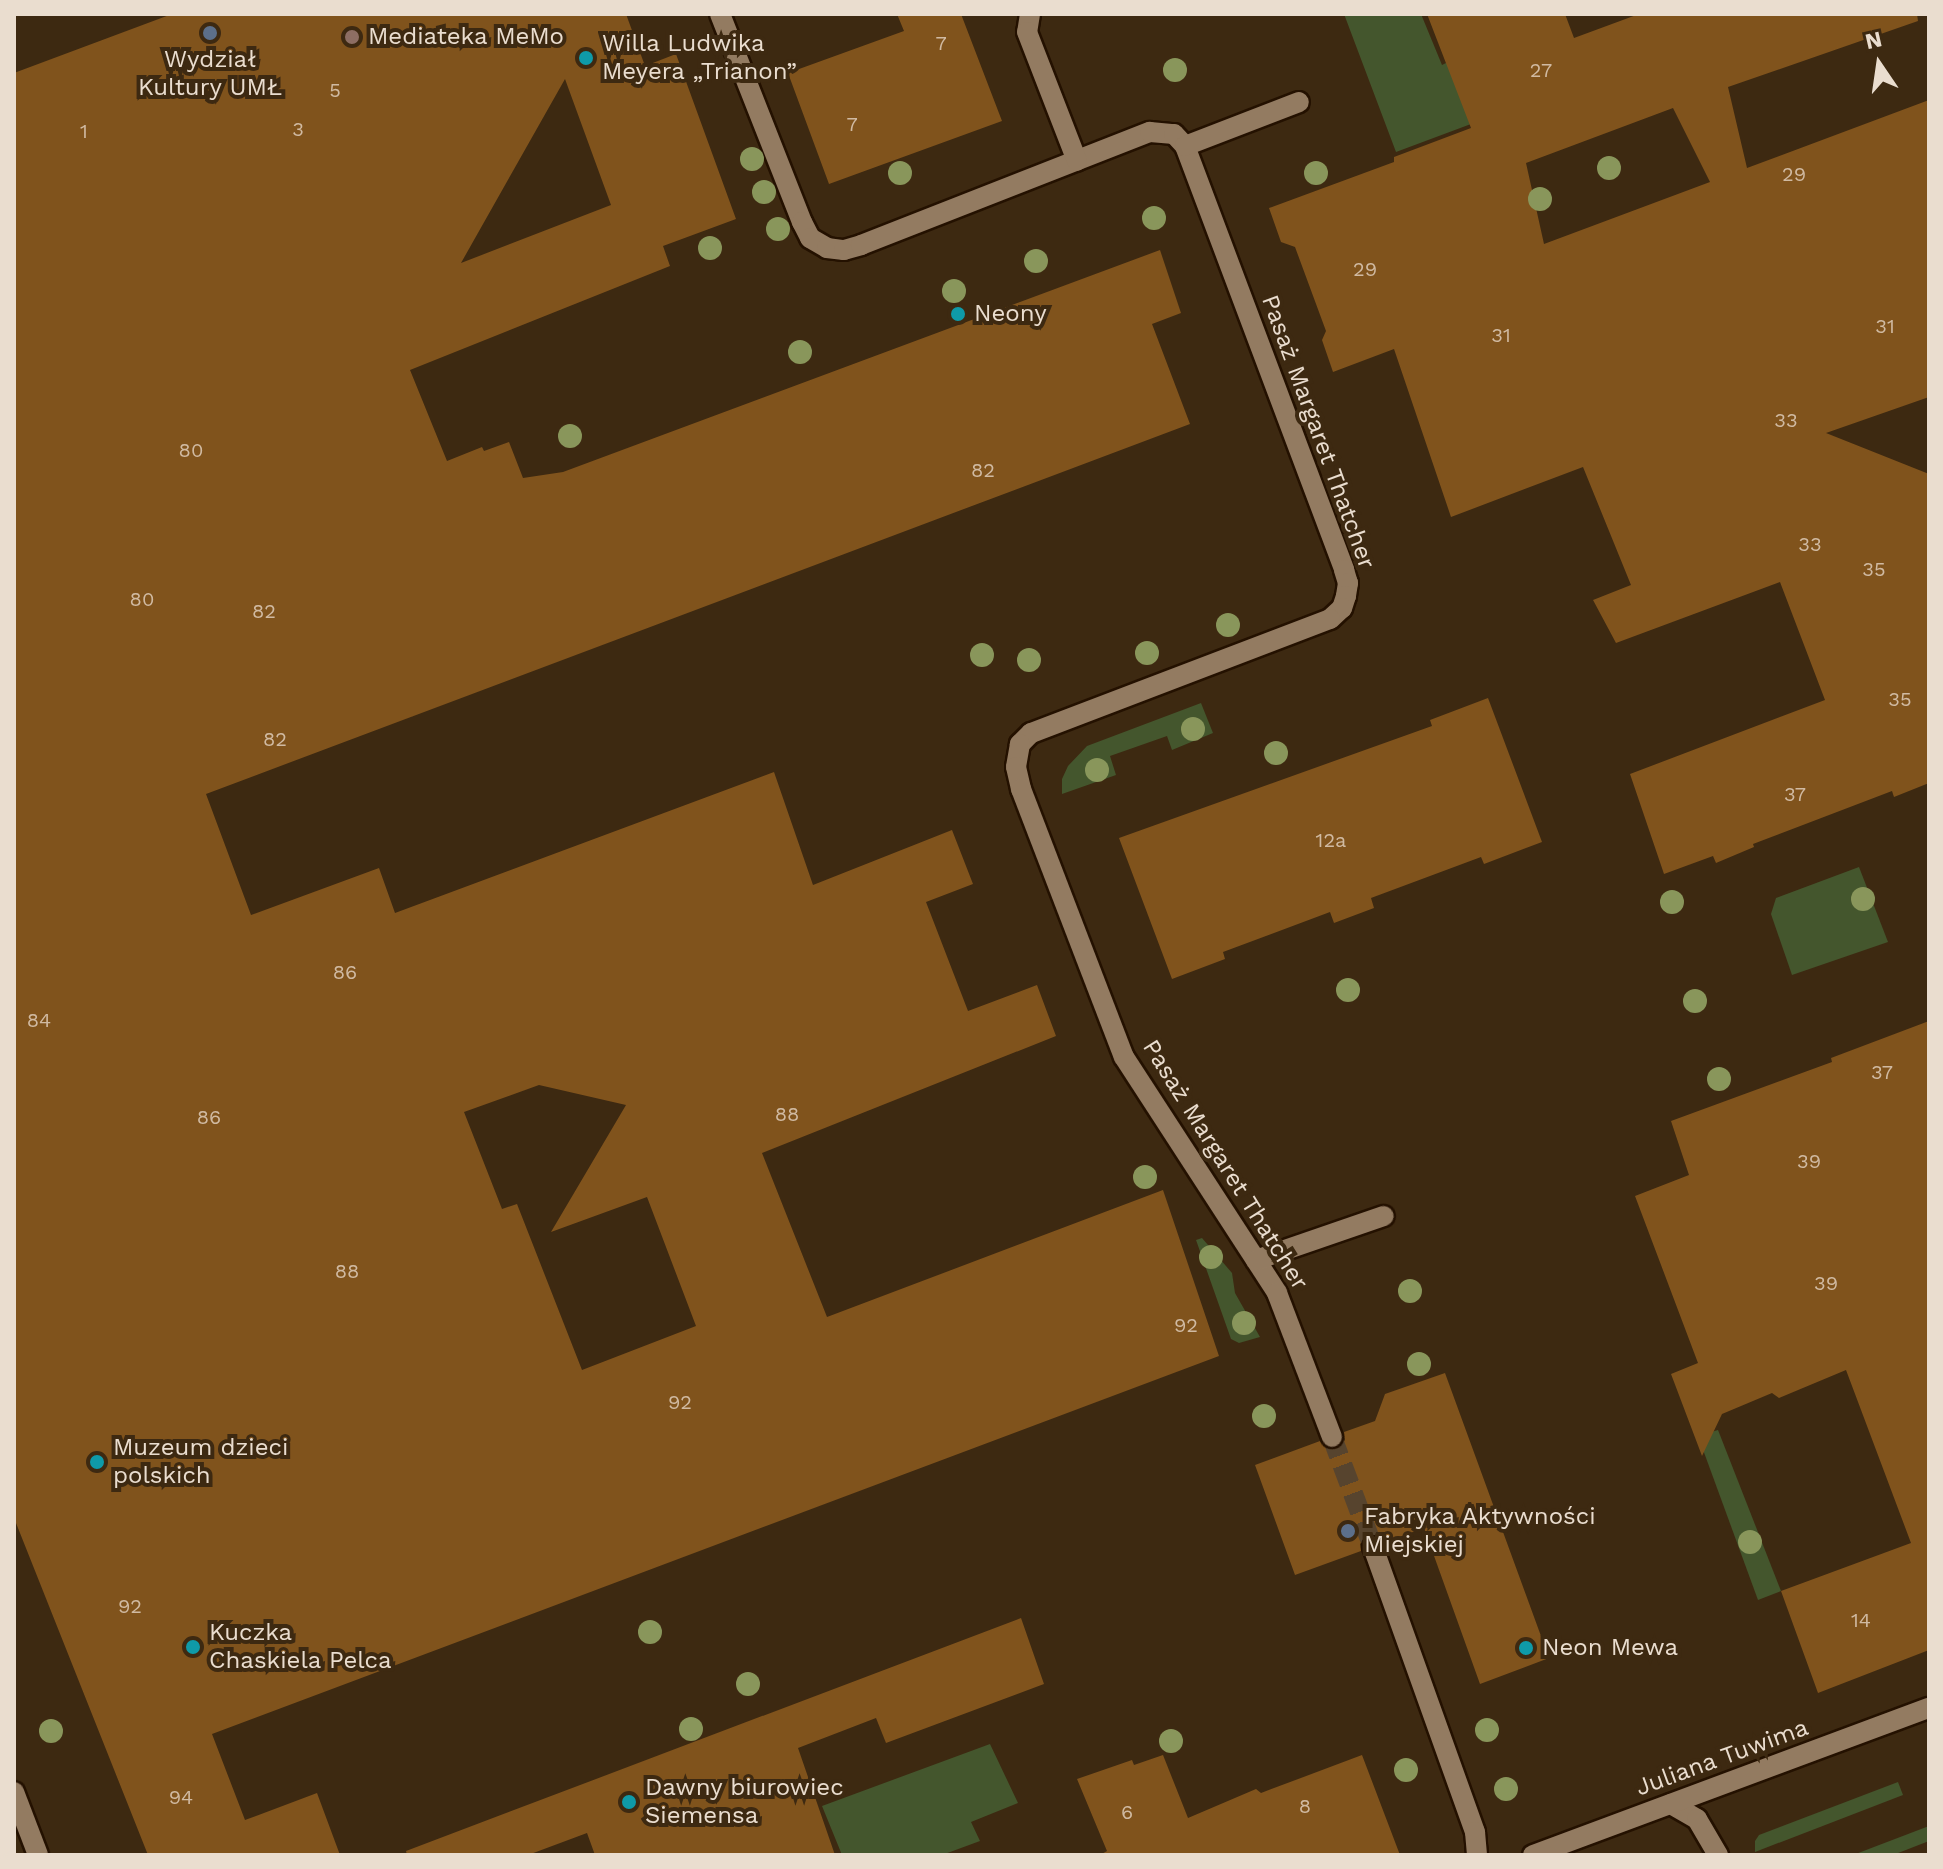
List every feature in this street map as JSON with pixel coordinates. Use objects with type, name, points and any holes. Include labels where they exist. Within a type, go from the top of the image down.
[{"type":"street","points":[[720,14],[802,222],[810,238],[827,248],[844,250],[1150,132],[1174,134],[1185,146],[1299,102]]},
{"type":"street","points":[[1030,14],[1027,32],[1077,161]]},
{"type":"street","name":"Pasaż Margaret Thatcher","points":[[1185,146],[1344,570],[1348,583],[1346,596],[1342,608],[1330,619],[1031,733],[1020,744],[1016,767],[1021,789],[1124,1057],[1286,1311],[1332,1437]]},
{"type":"street","points":[[1256,1260],[1384,1216]]},
{"type":"street","points":[[1373,1547],[1475,1832],[1477,1855]]},
{"type":"street","name":"Juliana Tuwima","points":[[1533,1855],[1929,1708]]},
{"type":"street","points":[[14,1792],[38,1855]]},
{"type":"street","points":[[1671,1804],[1697,1819],[1718,1855]]},
{"type":"green space","points":[[1344,14],[1421,14],[1442,65],[1448,62],[1471,124],[1396,152]]},
{"type":"green space","points":[[1201,703],[1213,733],[1172,750],[1167,736],[1110,756],[1116,775],[1062,794],[1062,779],[1068,766],[1087,746]]},
{"type":"green space","points":[[1859,867],[1888,942],[1792,975],[1771,914],[1776,898]]},
{"type":"green space","points":[[1202,1238],[1232,1273],[1235,1293],[1260,1337],[1239,1343],[1231,1339],[1196,1240]]},
{"type":"green space","points":[[1718,1430],[1781,1591],[1758,1600],[1698,1436]]},
{"type":"green space","points":[[990,1744],[1018,1803],[971,1822],[980,1841],[942,1855],[842,1855],[822,1806]]},
{"type":"green space","points":[[1898,1782],[1903,1795],[1755,1852],[1755,1841],[1759,1835]]},
{"type":"green space","points":[[1929,1826],[1929,1841],[1893,1855],[1853,1855]]},
{"type":"building","points":[[172,14],[626,14],[645,66],[676,54],[736,219],[663,246],[670,266],[410,370],[447,461],[482,447],[484,451],[509,442],[523,478],[563,472],[1160,250],[1181,313],[1152,324],[1190,424],[206,794],[251,915],[379,868],[395,913],[774,772],[813,885],[952,830],[973,884],[926,902],[968,1011],[1037,985],[1056,1036],[762,1153],[827,1317],[1163,1190],[1219,1356],[212,1734],[245,1820],[317,1793],[340,1855],[148,1855],[14,1518],[14,73]],"holes":[[[565,79],[611,205],[461,263]],[[539,1085],[626,1105],[551,1232],[647,1197],[696,1326],[582,1370],[517,1204],[502,1209],[464,1112]]]},
{"type":"building","points":[[897,14],[961,14],[1002,121],[829,184],[788,73],[904,31]]},
{"type":"building","points":[[1427,14],[1565,14],[1574,38],[1639,14],[1917,14],[1918,21],[1728,87],[1747,168],[1929,100],[1929,397],[1826,433],[1929,474],[1929,783],[1894,797],[1892,791],[1753,844],[1754,847],[1716,863],[1713,856],[1664,874],[1630,774],[1825,700],[1780,582],[1616,643],[1593,600],[1631,585],[1583,467],[1451,517],[1394,349],[1333,372],[1322,340],[1326,331],[1295,247],[1281,242],[1269,208],[1394,162],[1394,157],[1471,128]],"holes":[[[1673,108],[1710,182],[1544,244],[1526,163]]]},
{"type":"building","points":[[1488,698],[1542,842],[1484,864],[1481,857],[1371,898],[1374,908],[1334,923],[1330,912],[1223,952],[1225,959],[1172,979],[1119,838],[1432,726],[1430,720]]},
{"type":"building","points":[[1929,1021],[1929,1650],[1818,1693],[1781,1591],[1911,1543],[1846,1370],[1779,1398],[1772,1393],[1722,1414],[1702,1456],[1671,1374],[1698,1363],[1635,1196],[1689,1175],[1671,1121],[1832,1062],[1831,1058]]},
{"type":"building","name":"Fabryka Aktywności Miejskiej","points":[[1445,1373],[1549,1658],[1480,1684],[1424,1528],[1385,1542],[1376,1534],[1368,1535],[1360,1544],[1361,1551],[1295,1575],[1255,1465],[1320,1441],[1329,1450],[1337,1449],[1345,1440],[1344,1432],[1375,1421],[1385,1394]]},
{"type":"building","points":[[1021,1618],[1044,1684],[886,1743],[876,1718],[798,1748],[835,1855],[595,1855],[587,1833],[528,1855],[407,1855],[406,1851]]},
{"type":"building","points":[[1163,1755],[1188,1818],[1256,1789],[1261,1793],[1362,1755],[1400,1855],[1100,1855],[1107,1851],[1077,1779],[1132,1760],[1134,1765]]},
{"type":"tunnel","points":[[1332,1437],[1373,1547]]},
{"type":"place","name":"Wydział Kultury UMŁ","points":[[210,33]]},
{"type":"place","name":"Mediateka MeMo","points":[[352,37]]},
{"type":"place","name":"Willa Ludwika Meyera „Trianon”","points":[[586,58]]},
{"type":"place","name":"Neony","points":[[958,314]]},
{"type":"place","name":"Muzeum dzieci polskich","points":[[97,1462]]},
{"type":"place","name":"Fabryka Aktywności Miejskiej","points":[[1348,1531]]},
{"type":"place","name":"Kuczka Chaskiela Pelca","points":[[193,1647]]},
{"type":"place","name":"Neon Mewa","points":[[1526,1648]]},
{"type":"place","name":"Dawny biurowiec Siemensa","points":[[629,1802]]}]
